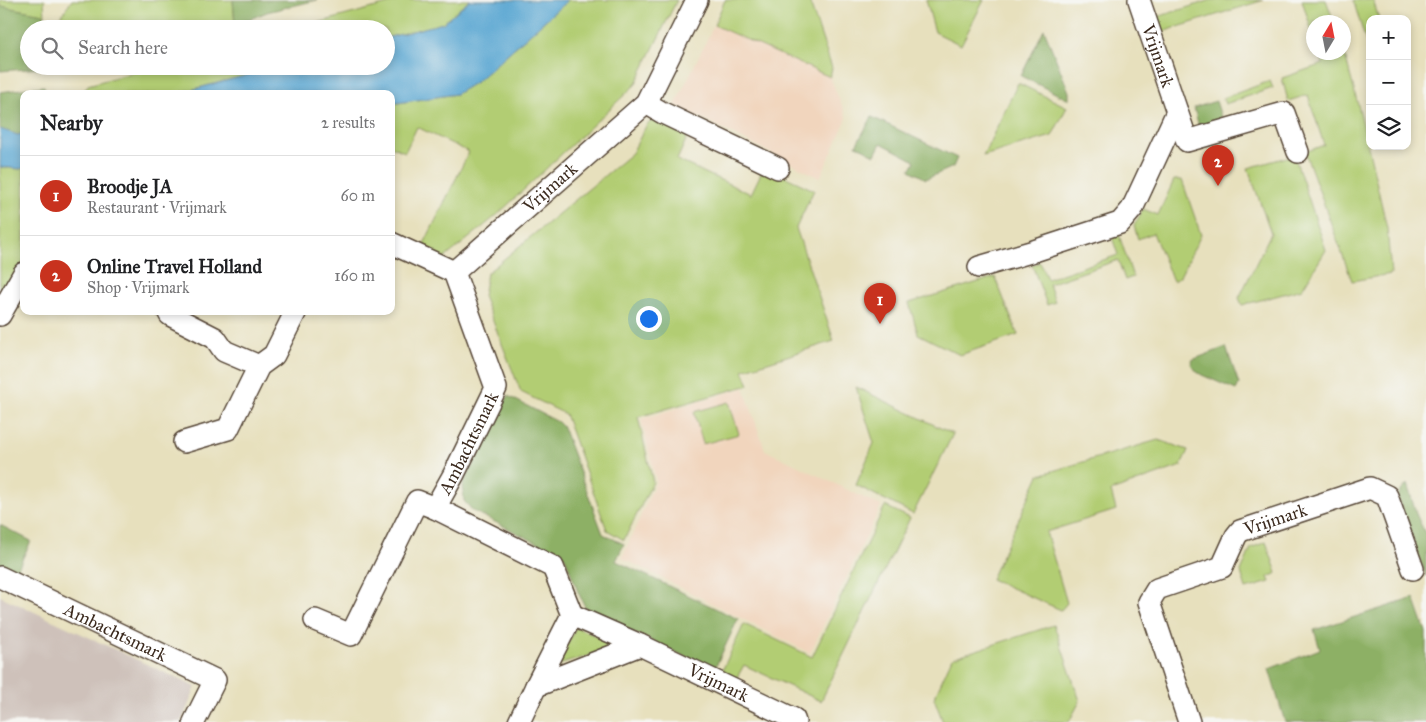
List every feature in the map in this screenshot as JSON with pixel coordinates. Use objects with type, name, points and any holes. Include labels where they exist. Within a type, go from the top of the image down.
[{"type":"street","name":"Vrijmark","points":[[454,272],[646,103],[696,0]]},
{"type":"street","name":"Vrijmark","points":[[1138,0],[1187,141],[1284,113],[1298,152]]},
{"type":"street","points":[[646,103],[778,168]]},
{"type":"street","points":[[979,267],[1120,223],[1132,208],[1177,112]]},
{"type":"street","points":[[395,245],[454,272]]},
{"type":"street","name":"Ambachtsmark","points":[[435,508],[454,474],[496,388],[454,272]]},
{"type":"street","points":[[0,315],[20,280]]},
{"type":"street","points":[[170,315],[215,338],[224,351],[259,366]]},
{"type":"street","points":[[184,442],[228,429],[259,366],[274,355],[294,315]]},
{"type":"street","name":"Vrijmark","points":[[1189,722],[1149,602],[1157,589],[1222,567],[1240,531],[1370,488],[1387,496],[1413,569]]},
{"type":"street","name":"Ambachtsmark","points":[[315,620],[351,635],[417,501],[435,508],[553,567],[572,615]]},
{"type":"street","name":"Ambachtsmark","points":[[0,577],[215,680],[194,722]]},
{"type":"street","name":"Vrijmark","points":[[572,615],[640,645],[794,719],[796,722]]},
{"type":"street","points":[[519,722],[572,615]]},
{"type":"street","points":[[536,686],[640,645]]},
{"type":"shaded area","points":[[714,25],[830,77],[847,118],[820,178],[675,105]]},
{"type":"shaded area","points":[[744,388],[765,450],[881,506],[810,653],[622,558],[656,481],[641,419]]},
{"type":"shaded area","points":[[0,596],[196,687],[181,722],[0,722]]},
{"type":"green space","points":[[0,0],[44,0],[45,16],[0,6]]},
{"type":"green space","points":[[72,0],[233,0],[235,20],[62,20],[61,16]]},
{"type":"green space","points":[[233,0],[317,0],[267,12],[247,20],[235,20]]},
{"type":"green space","points":[[402,0],[470,0],[443,23],[395,36],[395,20],[329,20]]},
{"type":"green space","points":[[568,0],[677,0],[635,85],[496,216],[442,260],[421,250],[469,152],[417,127],[405,152],[395,148],[395,103],[456,94],[476,82]]},
{"type":"green space","points":[[725,0],[809,0],[832,68],[830,77],[714,25]]},
{"type":"green space","points":[[926,0],[984,0],[961,45],[935,32]]},
{"type":"green space","points":[[1211,0],[1264,0],[1162,32],[1157,17]]},
{"type":"green space","points":[[1302,0],[1326,0],[1331,15],[1307,15]]},
{"type":"green space","points":[[1353,0],[1373,0],[1378,15],[1366,15],[1366,41]]},
{"type":"green space","points":[[0,6],[43,14],[46,20],[20,20],[20,69],[0,71]]},
{"type":"green space","points":[[1044,29],[1069,92],[1069,100],[1021,76]]},
{"type":"green space","points":[[1322,60],[1346,60],[1366,138],[1366,150],[1369,150],[1387,228],[1391,274],[1352,281],[1305,152],[1324,145],[1308,95],[1288,101],[1282,78],[1323,64]]},
{"type":"green space","points":[[124,75],[247,75],[191,90],[85,90],[88,85]]},
{"type":"green space","points":[[1270,81],[1273,88],[1225,104],[1223,98]]},
{"type":"green space","points":[[1018,83],[1067,107],[1052,136],[983,156]]},
{"type":"green space","points":[[44,86],[45,90],[20,90],[20,134],[0,129],[0,92]]},
{"type":"green space","points":[[1216,101],[1223,123],[1199,127],[1194,108]]},
{"type":"green space","points":[[659,117],[690,131],[677,160],[751,194],[764,167],[814,190],[796,228],[834,341],[743,370],[749,385],[638,417],[653,482],[624,540],[607,530],[565,414],[521,392],[483,296],[487,273],[632,153],[647,124]]},
{"type":"green space","points":[[872,117],[957,158],[953,167],[926,179],[910,170],[915,161],[881,143],[875,155],[856,145]]},
{"type":"green space","points":[[1294,155],[1326,250],[1302,289],[1242,305],[1239,298],[1271,233],[1248,168]]},
{"type":"green space","points":[[0,167],[20,169],[20,268],[9,290],[0,292]]},
{"type":"green space","points":[[1174,180],[1182,180],[1201,235],[1179,278],[1173,281],[1153,233],[1138,239],[1134,226],[1143,209],[1158,215]]},
{"type":"green space","points":[[1119,235],[1133,277],[1125,280],[1118,260],[1049,284],[1055,302],[1047,305],[1032,265],[1040,262],[1047,279],[1118,255],[1112,237]]},
{"type":"green space","points":[[995,277],[1018,335],[960,355],[918,334],[909,303]]},
{"type":"green space","points":[[1226,347],[1239,384],[1236,390],[1202,375],[1191,364],[1192,360]]},
{"type":"green space","points":[[856,387],[953,434],[913,514],[856,485],[874,443]]},
{"type":"green space","points":[[508,396],[558,422],[563,427],[603,534],[624,544],[616,561],[738,619],[714,670],[587,611],[565,557],[473,511],[464,501],[463,484]]},
{"type":"green space","points":[[729,402],[739,434],[703,444],[694,412]]},
{"type":"green space","points":[[1158,440],[1188,450],[1181,466],[1111,491],[1116,510],[1046,532],[1067,603],[1061,610],[991,579],[1039,475]]},
{"type":"green space","points":[[1407,484],[1417,516],[1426,535],[1426,576],[1397,496]]},
{"type":"green space","points":[[885,506],[910,518],[821,701],[744,665],[735,681],[721,673],[744,624],[812,657]]},
{"type":"green space","points":[[0,525],[31,541],[16,572],[0,565]]},
{"type":"green space","points":[[1266,542],[1277,573],[1268,577],[1270,582],[1246,589],[1241,572],[1251,548]]},
{"type":"green space","points":[[1414,598],[1426,632],[1426,722],[1285,722],[1269,669],[1320,649],[1314,630]]},
{"type":"green space","points":[[1054,625],[1080,701],[1069,722],[943,722],[934,698],[952,658]]},
{"type":"green space","points":[[576,627],[618,646],[556,666]]},
{"type":"water","points":[[470,0],[568,0],[476,82],[456,94],[395,103],[395,90],[191,90],[247,75],[395,75],[395,36],[443,23]]},
{"type":"water","points":[[0,129],[20,134],[20,169],[0,167]]},
{"type":"place","name":"Online Travel Holland","points":[[1218,186]]},
{"type":"place","name":"Broodje JA","points":[[880,324]]}]
